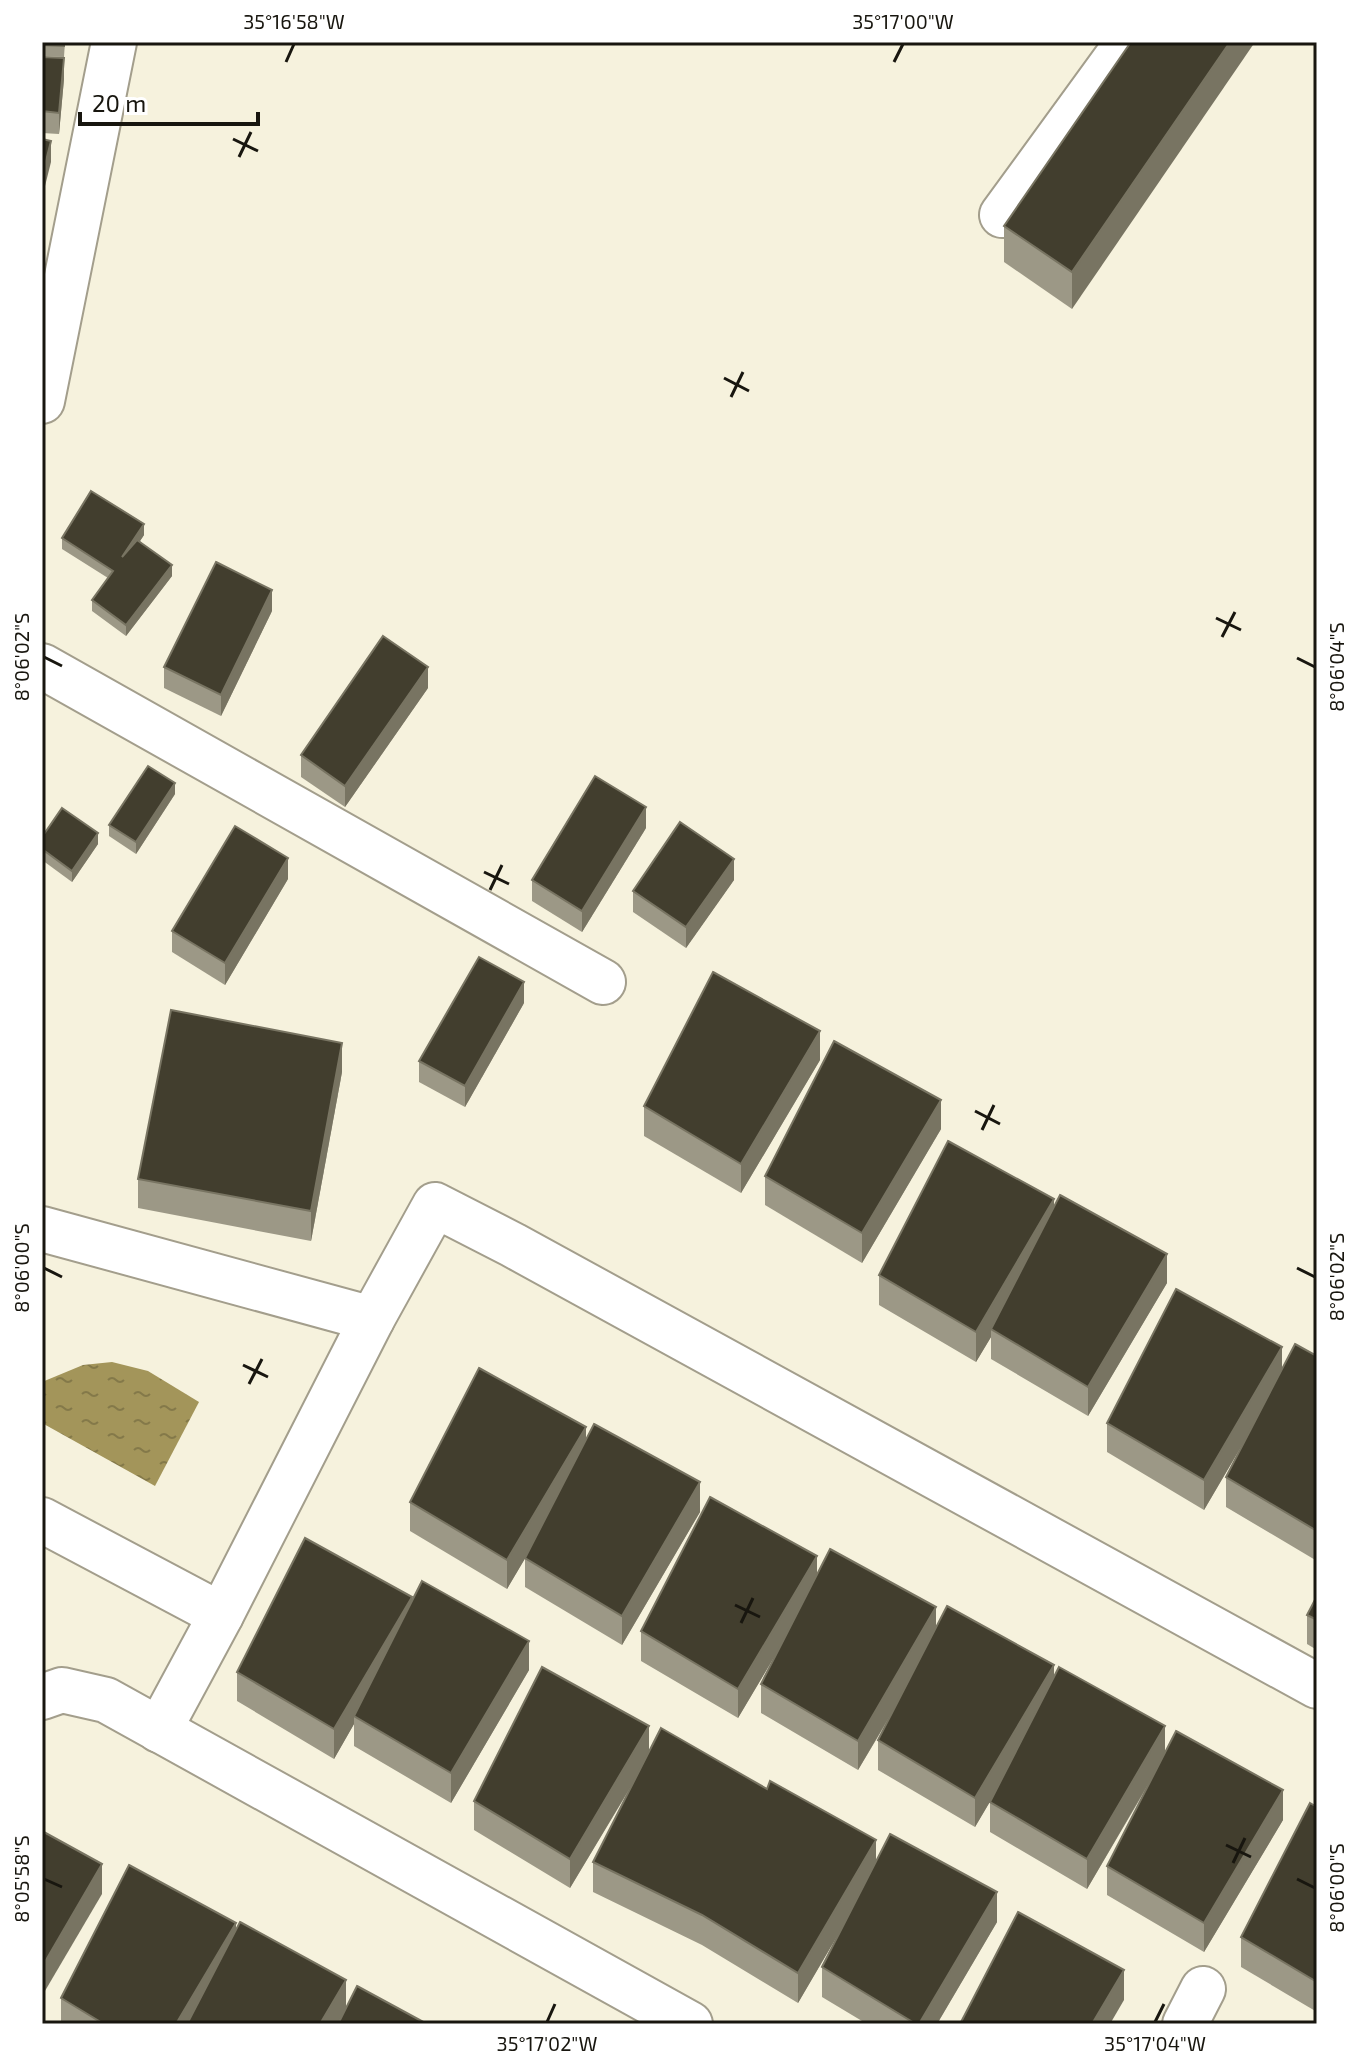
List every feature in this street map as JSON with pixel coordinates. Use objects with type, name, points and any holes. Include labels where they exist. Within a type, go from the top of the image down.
[{"type":"street","points":[[42,401],[114,42]]},
{"type":"street","points":[[1002,215],[1128,42]]},
{"type":"street","points":[[42,666],[603,982]]},
{"type":"street","points":[[159,1730],[372,1319],[435,1205],[527,1252],[1317,1686]]},
{"type":"street","points":[[42,1229],[372,1319]]},
{"type":"street","points":[[42,1520],[221,1615]]},
{"type":"street","points":[[42,1697],[62,1690],[106,1700],[690,2024]]},
{"type":"water","points":[[112,1362],[148,1371],[199,1402],[155,1486],[42,1423],[42,1382],[83,1365]]},
{"type":"building","points":[[42,42],[64,42],[64,46],[42,45]]},
{"type":"building","points":[[1131,42],[1230,42],[1072,272],[1004,226]]},
{"type":"building","points":[[42,57],[64,58],[59,113],[42,111]]},
{"type":"building","points":[[42,139],[51,141],[42,177]]},
{"type":"building","points":[[91,491],[144,524],[122,557],[137,540],[172,565],[126,625],[92,600],[113,571],[62,538]]},
{"type":"building","points":[[216,562],[272,590],[221,695],[164,667]]},
{"type":"building","points":[[383,636],[428,667],[345,786],[301,755]]},
{"type":"building","points":[[148,766],[175,783],[136,842],[109,825]]},
{"type":"building","points":[[595,776],[646,807],[582,911],[532,880]]},
{"type":"building","points":[[62,808],[98,833],[72,871],[42,849],[42,837]]},
{"type":"building","points":[[680,822],[734,859],[686,927],[633,891]]},
{"type":"building","points":[[235,826],[288,858],[225,963],[172,931]]},
{"type":"building","points":[[479,957],[524,982],[465,1086],[419,1061]]},
{"type":"building","points":[[713,972],[820,1031],[741,1164],[644,1106]]},
{"type":"building","points":[[171,1010],[342,1043],[311,1211],[138,1179]]},
{"type":"building","points":[[834,1041],[941,1100],[862,1233],[765,1176]]},
{"type":"building","points":[[948,1141],[1054,1199],[976,1332],[879,1275]]},
{"type":"building","points":[[1060,1195],[1167,1254],[1088,1387],[991,1329]]},
{"type":"building","points":[[1176,1289],[1282,1347],[1204,1480],[1107,1423]]},
{"type":"building","points":[[1295,1344],[1317,1356],[1317,1531],[1226,1477]]},
{"type":"building","points":[[479,1368],[586,1427],[507,1560],[410,1502]]},
{"type":"building","points":[[594,1424],[700,1482],[622,1616],[525,1558]]},
{"type":"building","points":[[710,1497],[817,1556],[738,1689],[641,1631]]},
{"type":"building","points":[[305,1538],[412,1597],[334,1729],[237,1672]]},
{"type":"building","points":[[830,1549],[936,1607],[858,1741],[761,1684]]},
{"type":"building","points":[[422,1581],[529,1641],[451,1773],[354,1716]]},
{"type":"building","points":[[1317,1596],[1317,1620],[1307,1615]]},
{"type":"building","points":[[947,1606],[1054,1665],[975,1798],[878,1740]]},
{"type":"building","points":[[542,1667],[649,1726],[570,1859],[474,1801]]},
{"type":"building","points":[[1059,1667],[1165,1726],[1087,1859],[990,1802]]},
{"type":"building","points":[[661,1728],[767,1789],[770,1781],[876,1840],[798,1973],[702,1915],[593,1862]]},
{"type":"building","points":[[1176,1731],[1283,1790],[1204,1923],[1107,1866]]},
{"type":"building","points":[[1310,1803],[1317,1807],[1317,1982],[1241,1937]]},
{"type":"building","points":[[42,1831],[102,1864],[42,1967]]},
{"type":"building","points":[[890,1834],[997,1892],[919,2024],[822,1967]]},
{"type":"building","points":[[129,1865],[236,1923],[176,2024],[104,2024],[61,1998]]},
{"type":"building","points":[[1018,1912],[1124,1970],[1092,2024],[960,2024]]},
{"type":"building","points":[[240,1922],[346,1980],[320,2024],[187,2024]]},
{"type":"building","points":[[357,1986],[427,2024],[338,2024]]}]
